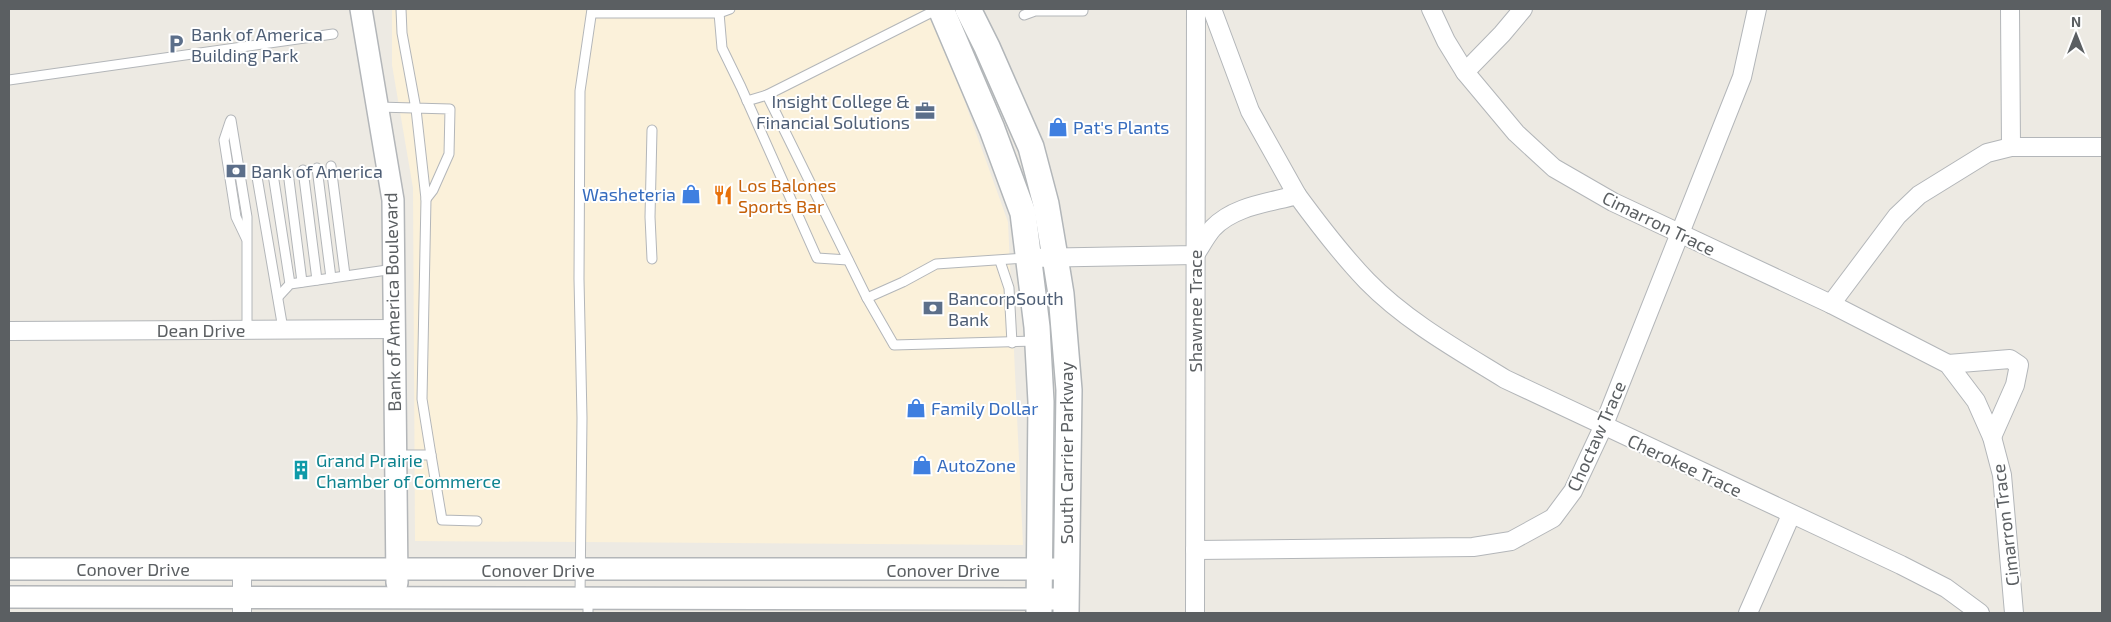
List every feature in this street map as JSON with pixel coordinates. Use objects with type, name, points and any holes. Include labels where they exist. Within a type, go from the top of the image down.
[{"type":"main road","name":"South Carrier Parkway","points":[[940,9],[992,129],[1023,213],[1037,341],[1041,402],[1039,606]]},
{"type":"main road","name":"South Carrier Parkway","points":[[968,9],[987,47],[1031,147],[1046,204],[1055,257],[1069,390],[1066,606]]},
{"type":"street","name":"Bank of America Boulevard","points":[[361,9],[393,200],[397,598]]},
{"type":"street","name":"Shawnee Trace","points":[[1195,613],[1196,9]]},
{"type":"street","name":"Cherokee Trace","points":[[1212,9],[1250,111],[1297,195],[1322,229],[1368,282],[1402,311],[1446,343],[1505,379],[1946,588],[1980,613]]},
{"type":"street","name":"Cimarron Trace","points":[[1431,9],[1446,41],[1465,72],[1516,133],[1554,168],[1613,202],[1831,304],[1948,364],[1976,401],[1992,437],[2002,475],[2014,613]]},
{"type":"street","points":[[1465,72],[1523,9]]},
{"type":"street","name":"Choctaw Trace","points":[[1195,550],[1473,547],[1511,541],[1553,518],[1574,491],[1603,426],[1742,77],[1757,9]]},
{"type":"street","points":[[2010,9],[2011,147]]},
{"type":"street","points":[[1831,304],[1897,216],[1919,195],[1987,153],[2011,147],[2102,147]]},
{"type":"street","points":[[1029,258],[1195,255],[1213,228],[1234,213],[1260,204],[1297,195]]},
{"type":"street","name":"Dean Drive","points":[[9,331],[394,329]]},
{"type":"street","points":[[1948,364],[2010,359],[2019,365],[2015,385],[1992,437]]},
{"type":"street","points":[[1748,613],[1791,515]]},
{"type":"street","name":"Conover Drive","points":[[9,569],[1067,569]]},
{"type":"street","points":[[242,569],[242,606]]},
{"type":"street","name":"Conover Drive","points":[[9,598],[242,606],[397,598],[585,603],[1066,606]]},
{"type":"lane","points":[[401,9],[402,33],[416,109],[426,199],[422,399],[442,520],[477,521]]},
{"type":"lane","points":[[585,603],[580,570],[582,418],[579,279],[580,91],[592,11],[720,13],[730,9]]},
{"type":"lane","points":[[747,101],[767,95],[940,9]]},
{"type":"lane","points":[[1024,15],[1034,12],[1083,10]]},
{"type":"lane","points":[[720,13],[722,48],[817,258],[848,260]]},
{"type":"lane","points":[[9,80],[333,34]]},
{"type":"lane","points":[[767,95],[867,298],[894,345],[1037,341]]},
{"type":"lane","points":[[377,107],[450,109],[449,154],[433,190],[426,199]]},
{"type":"lane","points":[[231,120],[247,217],[247,330]]},
{"type":"lane","points":[[652,130],[650,217],[652,259]]},
{"type":"lane","points":[[332,166],[345,275]]},
{"type":"lane","points":[[317,168],[331,278]]},
{"type":"lane","points":[[303,170],[317,280]]},
{"type":"lane","points":[[288,172],[302,282]]},
{"type":"lane","points":[[273,174],[290,284]]},
{"type":"lane","points":[[257,176],[283,329]]},
{"type":"lane","points":[[867,298],[903,282],[936,264],[1029,258]]},
{"type":"lane","points":[[1000,261],[1009,288],[1012,343]]},
{"type":"lane","points":[[278,297],[290,284],[394,269]]},
{"type":"lane","points":[[395,455],[431,455]]},
{"type":"shaded area","points":[[392,9],[927,9],[952,66],[1008,222],[1023,545],[415,541],[413,188],[392,65]]},
{"type":"place","name":"Bank of America Building Park","points":[[176,44]]},
{"type":"place","name":"Insight College & Financial Solutions","points":[[925,111]]},
{"type":"place","name":"Pat's Plants","points":[[1058,127]]},
{"type":"place","name":"Bank of America","points":[[236,171]]},
{"type":"place","name":"Washeteria","points":[[691,194]]},
{"type":"place","name":"Los Balones Sports Bar","points":[[723,195]]},
{"type":"place","name":"BancorpSouth Bank","points":[[933,308]]},
{"type":"place","name":"Family Dollar","points":[[916,408]]},
{"type":"place","name":"AutoZone","points":[[922,465]]},
{"type":"place","name":"Grand Prairie Chamber of Commerce","points":[[301,470]]}]
